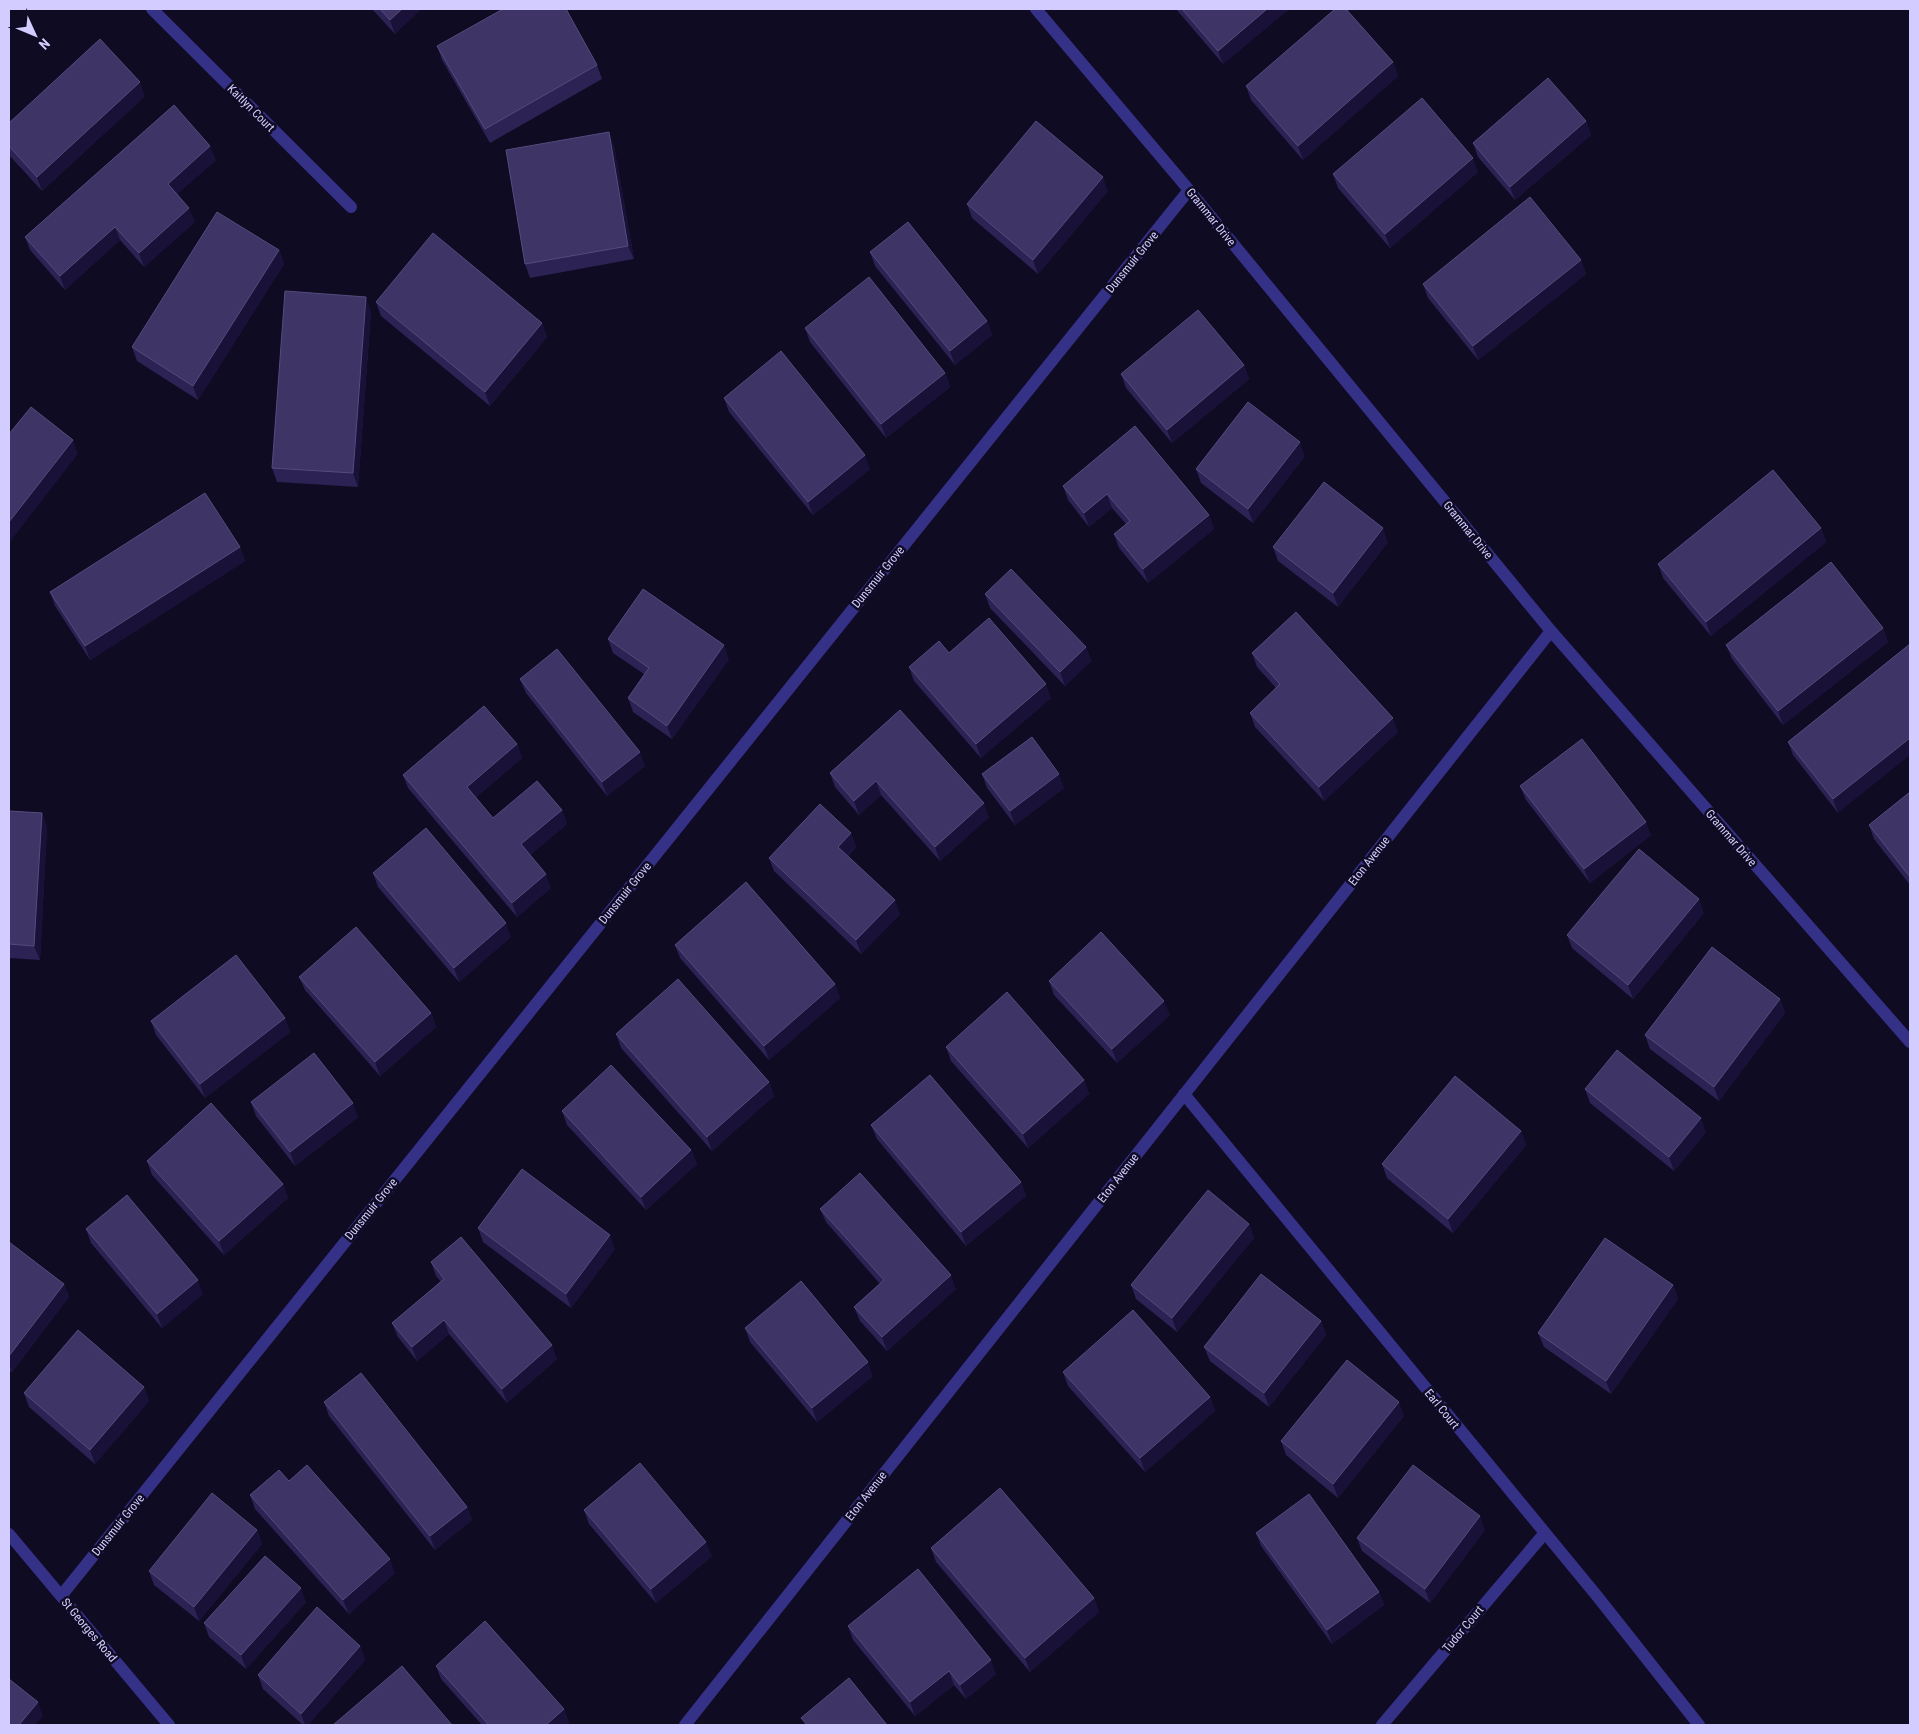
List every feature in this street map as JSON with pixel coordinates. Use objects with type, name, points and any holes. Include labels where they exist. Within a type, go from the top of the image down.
[{"type":"street","name":"Kaitlyn Court","points":[[152,9],[351,207]]},
{"type":"street","name":"Grammar Drive","points":[[1036,9],[1189,190],[1551,631],[1910,1042]]},
{"type":"street","name":"Dunsmuir Grove","points":[[61,1596],[1189,190]]},
{"type":"street","name":"Eton Avenue","points":[[685,1725],[1551,631]]},
{"type":"street","name":"Earl Court","points":[[1184,1094],[1544,1534],[1597,1596],[1699,1725]]},
{"type":"street","name":"St Georges Road","points":[[9,1534],[169,1725]]},
{"type":"street","name":"Tudor Court","points":[[1382,1725],[1544,1534]]},
{"type":"building","points":[[380,9],[402,9],[390,20]]},
{"type":"building","points":[[503,9],[566,9],[597,65],[485,129],[437,46]]},
{"type":"building","points":[[1182,9],[1267,9],[1218,51]]},
{"type":"building","points":[[1335,9],[1346,9],[1393,62],[1298,146],[1246,86]]},
{"type":"building","points":[[100,39],[140,82],[37,177],[9,146],[9,123]]},
{"type":"building","points":[[1548,78],[1586,121],[1510,187],[1473,143]]},
{"type":"building","points":[[1422,98],[1473,158],[1385,234],[1333,174]]},
{"type":"building","points":[[174,105],[210,146],[168,184],[189,208],[139,253],[115,227],[60,276],[25,237]]},
{"type":"building","points":[[1036,121],[1103,177],[1033,260],[967,204]]},
{"type":"building","points":[[609,132],[628,246],[525,264],[506,150]]},
{"type":"building","points":[[1530,197],[1581,260],[1473,346],[1423,284]]},
{"type":"building","points":[[217,212],[279,250],[193,386],[132,347]]},
{"type":"building","points":[[908,222],[987,321],[950,351],[870,252]]},
{"type":"building","points":[[433,233],[542,323],[485,392],[376,302]]},
{"type":"building","points":[[869,277],[945,373],[881,424],[805,328]]},
{"type":"building","points":[[285,291],[366,297],[353,473],[272,468]]},
{"type":"building","points":[[1198,310],[1244,365],[1167,430],[1121,374]]},
{"type":"building","points":[[781,351],[865,455],[808,502],[724,398]]},
{"type":"building","points":[[1248,402],[1300,442],[1248,509],[1196,469]]},
{"type":"building","points":[[31,407],[73,440],[9,522],[9,434]]},
{"type":"building","points":[[1135,426],[1209,515],[1143,569],[1114,534],[1130,521],[1107,494],[1084,513],[1063,486]]},
{"type":"building","points":[[1773,470],[1821,528],[1706,622],[1658,564]]},
{"type":"building","points":[[1324,482],[1383,528],[1333,593],[1273,547]]},
{"type":"building","points":[[205,493],[240,547],[85,646],[50,592]]},
{"type":"building","points":[[1831,562],[1883,628],[1778,711],[1726,645]]},
{"type":"building","points":[[1011,569],[1086,647],[1060,672],[985,594]]},
{"type":"building","points":[[643,589],[724,645],[667,726],[628,698],[649,668],[608,639]]},
{"type":"building","points":[[1296,612],[1393,718],[1319,787],[1250,713],[1280,684],[1252,653]]},
{"type":"building","points":[[989,618],[1046,684],[976,744],[909,667],[939,641],[949,653]]},
{"type":"building","points":[[1910,644],[1910,738],[1833,799],[1788,742]]},
{"type":"building","points":[[557,649],[640,752],[602,782],[520,679]]},
{"type":"building","points":[[484,706],[517,744],[467,787],[493,818],[537,781],[562,810],[521,844],[546,874],[512,903],[403,775]]},
{"type":"building","points":[[900,710],[984,803],[935,847],[876,781],[854,801],[830,773]]},
{"type":"building","points":[[1032,737],[1059,774],[1010,811],[982,774]]},
{"type":"building","points":[[1582,739],[1646,822],[1584,869],[1520,786]]},
{"type":"building","points":[[1910,792],[1910,877],[1869,825]]},
{"type":"building","points":[[820,804],[851,833],[838,847],[895,900],[856,940],[769,858]]},
{"type":"building","points":[[9,811],[42,813],[34,946],[9,944]]},
{"type":"building","points":[[426,828],[506,923],[454,968],[373,873]]},
{"type":"building","points":[[1639,849],[1699,899],[1628,985],[1567,935]]},
{"type":"building","points":[[746,882],[835,984],[764,1046],[675,945]]},
{"type":"building","points":[[356,927],[431,1013],[375,1062],[299,977]]},
{"type":"building","points":[[1101,932],[1164,1001],[1112,1049],[1049,981]]},
{"type":"building","points":[[1712,947],[1780,999],[1714,1087],[1645,1035]]},
{"type":"building","points":[[236,955],[285,1018],[200,1084],[151,1021]]},
{"type":"building","points":[[678,979],[769,1082],[707,1137],[616,1034]]},
{"type":"building","points":[[1007,992],[1084,1080],[1023,1134],[946,1047]]},
{"type":"building","points":[[1617,1050],[1701,1118],[1669,1157],[1585,1089]]},
{"type":"building","points":[[314,1053],[353,1103],[290,1152],[251,1102]]},
{"type":"building","points":[[611,1065],[691,1150],[641,1197],[562,1111]]},
{"type":"building","points":[[930,1075],[1021,1182],[961,1232],[871,1125]]},
{"type":"building","points":[[1455,1076],[1521,1131],[1448,1219],[1382,1164]]},
{"type":"building","points":[[211,1103],[283,1184],[219,1241],[147,1161]]},
{"type":"building","points":[[522,1169],[610,1235],[566,1294],[478,1228]]},
{"type":"building","points":[[860,1173],[951,1275],[882,1337],[854,1307],[884,1280],[820,1209]]},
{"type":"building","points":[[1208,1190],[1249,1224],[1172,1318],[1131,1285]]},
{"type":"building","points":[[127,1195],[198,1280],[157,1314],[86,1229]]},
{"type":"building","points":[[461,1237],[552,1345],[502,1389],[444,1320],[412,1347],[392,1323],[444,1279],[431,1262]]},
{"type":"building","points":[[1605,1238],[1673,1285],[1606,1381],[1538,1333]]},
{"type":"building","points":[[9,1242],[64,1284],[9,1356]]},
{"type":"building","points":[[1261,1274],[1321,1321],[1264,1393],[1204,1347]]},
{"type":"building","points":[[801,1281],[868,1362],[812,1408],[745,1328]]},
{"type":"building","points":[[1133,1310],[1210,1397],[1140,1458],[1063,1372]]},
{"type":"building","points":[[78,1330],[144,1387],[90,1450],[24,1393]]},
{"type":"building","points":[[1347,1360],[1399,1402],[1333,1484],[1281,1441]]},
{"type":"building","points":[[361,1373],[467,1507],[430,1536],[324,1402]]},
{"type":"building","points":[[640,1463],[706,1542],[651,1589],[584,1510]]},
{"type":"building","points":[[307,1465],[390,1559],[343,1600],[250,1495],[279,1470],[289,1481]]},
{"type":"building","points":[[1413,1465],[1480,1516],[1425,1589],[1357,1538]]},
{"type":"building","points":[[1000,1488],[1094,1598],[1025,1658],[931,1548]]},
{"type":"building","points":[[212,1493],[257,1530],[194,1607],[149,1571]]},
{"type":"building","points":[[1309,1494],[1379,1592],[1327,1630],[1256,1533]]},
{"type":"building","points":[[265,1556],[301,1588],[241,1655],[204,1623]]},
{"type":"building","points":[[918,1569],[991,1660],[960,1685],[949,1671],[910,1702],[848,1626]]},
{"type":"building","points":[[317,1607],[360,1646],[301,1714],[258,1675]]},
{"type":"building","points":[[485,1621],[564,1709],[546,1725],[489,1725],[436,1666]]},
{"type":"building","points":[[402,1666],[452,1725],[333,1725]]},
{"type":"building","points":[[849,1678],[887,1725],[807,1725],[801,1718]]},
{"type":"building","points":[[9,1679],[38,1702],[19,1725],[9,1725]]}]
